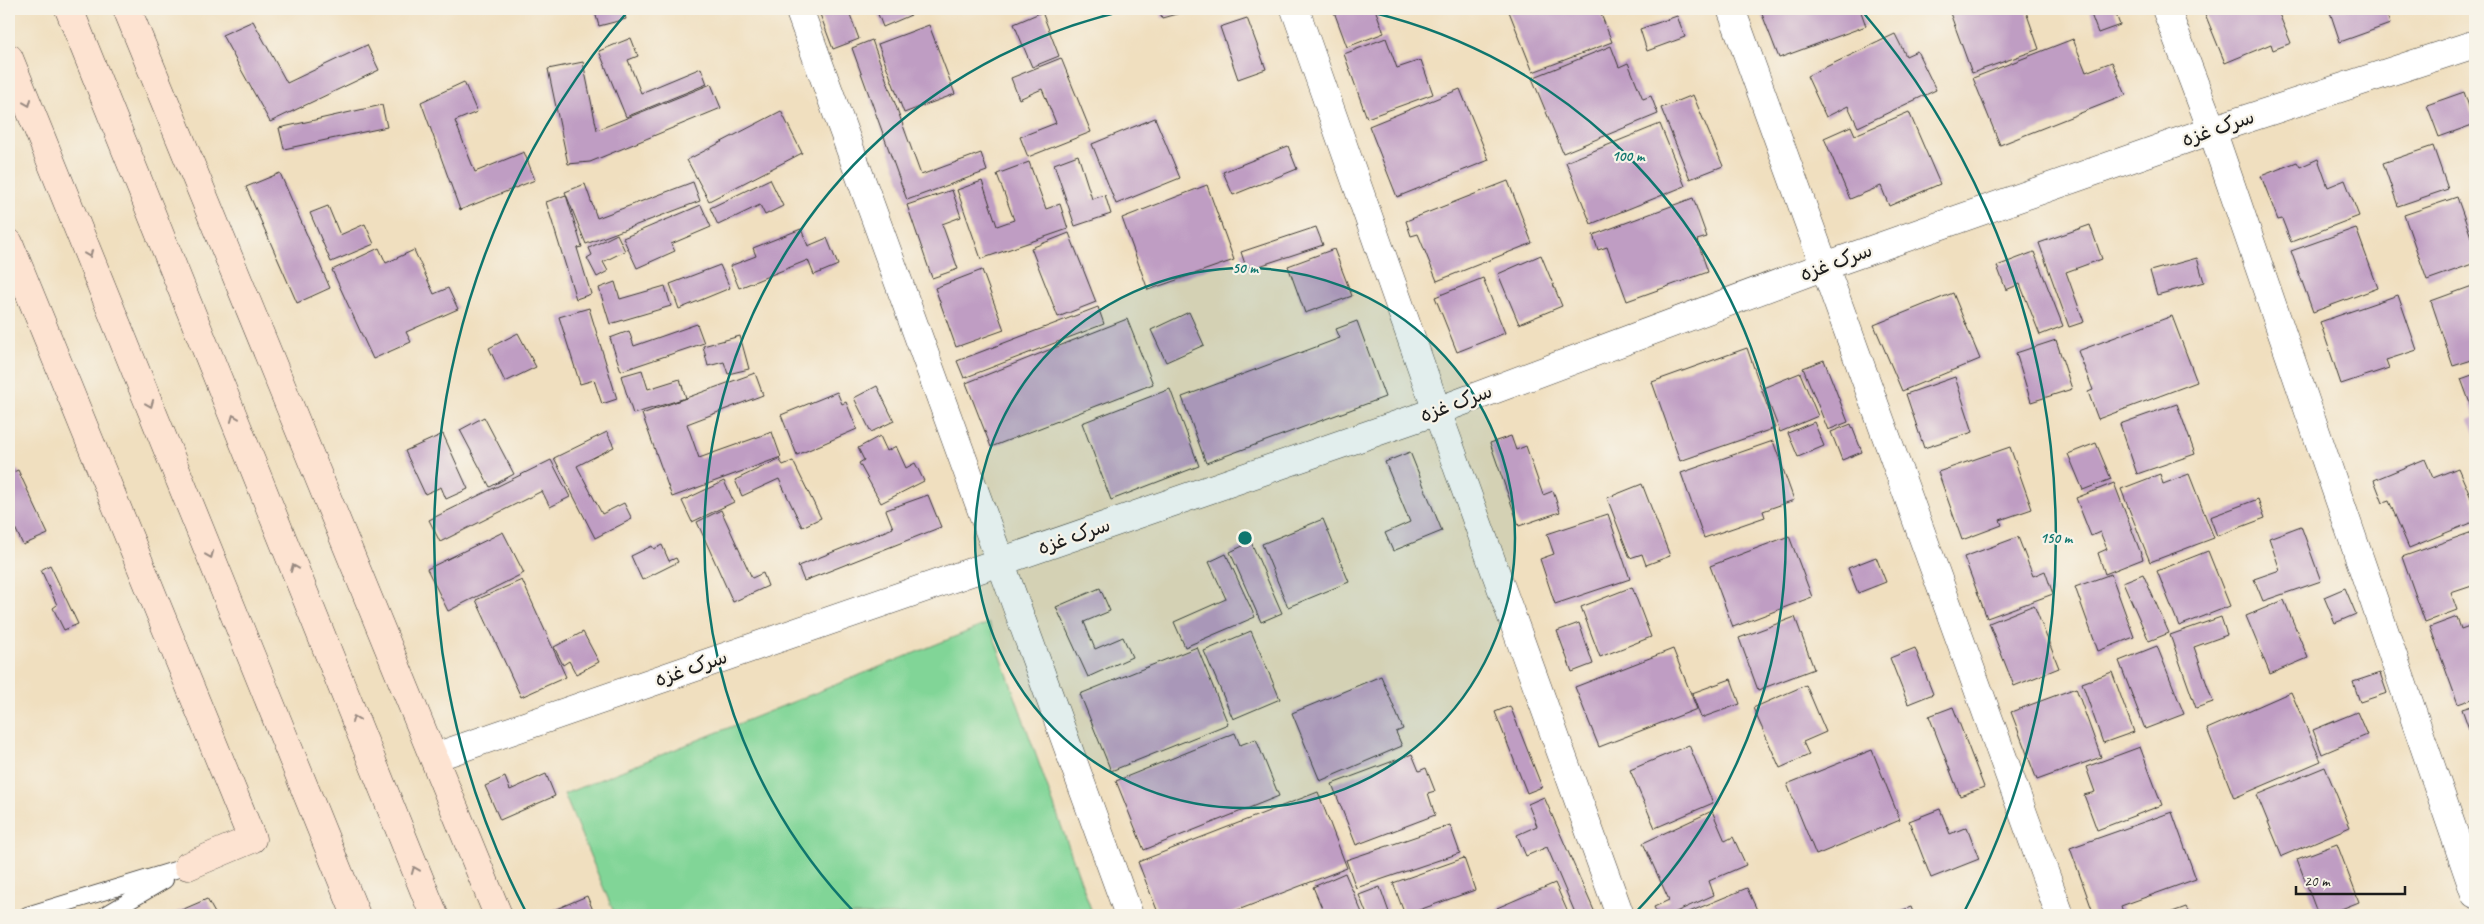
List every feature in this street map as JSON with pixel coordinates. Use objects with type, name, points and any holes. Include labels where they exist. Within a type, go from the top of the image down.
[{"type":"main road","points":[[70,9],[434,915]]},
{"type":"main road","points":[[127,9],[435,757],[498,915]]},
{"type":"main road","points":[[9,58],[356,915]]},
{"type":"main road","points":[[9,243],[252,839],[188,866]]},
{"type":"street","points":[[799,9],[1129,915]]},
{"type":"street","points":[[1295,9],[1437,411],[1620,915]]},
{"type":"street","points":[[1730,9],[2060,915]]},
{"type":"street","points":[[2166,9],[2212,130],[2475,894]]},
{"type":"street","name":"سرک غزه","points":[[435,757],[1437,411],[1825,266],[2212,130],[2475,44]]},
{"type":"lane","points":[[27,915],[188,866]]},
{"type":"lane","points":[[105,915],[188,866]]},
{"type":"green space","points":[[989,623],[1093,915],[615,915],[564,794]]},
{"type":"building","points":[[594,9],[623,9],[626,19],[599,26]]},
{"type":"building","points":[[818,9],[848,9],[859,39],[833,49]]},
{"type":"building","points":[[876,9],[909,9],[911,15],[883,27]]},
{"type":"building","points":[[1159,9],[1178,9],[1180,13],[1162,18]]},
{"type":"building","points":[[1333,9],[1375,9],[1384,33],[1347,47]]},
{"type":"building","points":[[1508,9],[1599,9],[1612,42],[1533,72]]},
{"type":"building","points":[[1627,9],[1639,9],[1628,13]]},
{"type":"building","points":[[1760,9],[1860,9],[1866,26],[1779,58]]},
{"type":"building","points":[[1961,9],[2025,9],[2039,49],[1972,73],[1950,13]]},
{"type":"building","points":[[2089,9],[2114,9],[2120,25],[2098,33]]},
{"type":"building","points":[[2203,9],[2277,9],[2291,43],[2273,50],[2271,44],[2225,63]]},
{"type":"building","points":[[2329,9],[2391,9],[2386,11],[2390,24],[2340,42]]},
{"type":"building","points":[[1042,12],[1059,56],[1032,67],[1014,24]]},
{"type":"building","points":[[1677,16],[1685,37],[1647,51],[1640,29]]},
{"type":"building","points":[[1247,18],[1266,69],[1238,79],[1220,27]]},
{"type":"building","points":[[253,21],[287,83],[367,45],[379,70],[270,122],[222,35]]},
{"type":"building","points":[[929,25],[955,94],[904,113],[878,44]]},
{"type":"building","points":[[1895,34],[1906,56],[1917,51],[1936,90],[1858,127],[1848,106],[1826,117],[1807,76]]},
{"type":"building","points":[[631,38],[638,56],[628,60],[641,93],[701,68],[707,84],[626,117],[599,51]]},
{"type":"building","points":[[1386,38],[1397,68],[1421,60],[1433,94],[1367,118],[1344,54]]},
{"type":"building","points":[[2073,39],[2086,72],[2112,62],[2126,95],[2000,145],[1973,78]]},
{"type":"building","points":[[872,40],[921,175],[981,153],[987,171],[907,200],[852,48]]},
{"type":"building","points":[[1611,46],[1619,67],[1628,63],[1643,99],[1651,96],[1658,114],[1563,153],[1532,78]]},
{"type":"building","points":[[1061,58],[1091,132],[1028,157],[1020,137],[1056,123],[1042,89],[1019,99],[1011,78]]},
{"type":"building","points":[[583,62],[597,130],[711,84],[721,108],[590,162],[568,164],[548,69]]},
{"type":"building","points":[[464,82],[477,112],[455,121],[475,172],[524,152],[535,180],[460,210],[421,102]]},
{"type":"building","points":[[1460,89],[1489,160],[1397,197],[1369,126]]},
{"type":"building","points":[[2464,92],[2475,124],[2439,137],[2427,105]]},
{"type":"building","points":[[1693,95],[1723,166],[1690,179],[1661,108]]},
{"type":"building","points":[[382,105],[387,127],[284,149],[279,128]]},
{"type":"building","points":[[781,111],[802,153],[709,201],[687,160]]},
{"type":"building","points":[[1909,112],[1940,184],[1889,206],[1881,186],[1850,199],[1824,138],[1851,126],[1855,135]]},
{"type":"building","points":[[1155,118],[1180,178],[1116,204],[1092,144]]},
{"type":"building","points":[[1660,124],[1685,186],[1591,224],[1566,162]]},
{"type":"building","points":[[1288,146],[1297,169],[1233,195],[1223,172]]},
{"type":"building","points":[[2433,146],[2448,189],[2398,206],[2383,163]]},
{"type":"building","points":[[1078,155],[1092,199],[1105,195],[1111,214],[1075,226],[1054,164]]},
{"type":"building","points":[[2318,159],[2328,187],[2345,180],[2359,216],[2291,242],[2282,219],[2278,220],[2261,176],[2297,162],[2300,167]]},
{"type":"building","points":[[1029,162],[1046,209],[1060,204],[1068,229],[981,259],[957,190],[982,181],[997,226],[1014,220],[997,174]]},
{"type":"building","points":[[280,173],[330,288],[297,303],[246,187]]},
{"type":"building","points":[[770,179],[783,206],[765,215],[760,205],[718,225],[710,208]]},
{"type":"building","points":[[1508,181],[1532,243],[1437,281],[1418,234],[1411,236],[1406,221]]},
{"type":"building","points":[[693,182],[700,201],[586,244],[565,192],[585,184],[597,218]]},
{"type":"building","points":[[1207,185],[1234,260],[1148,290],[1122,218]]},
{"type":"building","points":[[952,190],[961,217],[942,224],[958,269],[932,278],[907,205]]},
{"type":"building","points":[[566,195],[582,247],[577,248],[591,294],[576,299],[546,202]]},
{"type":"building","points":[[2457,197],[2475,248],[2475,263],[2427,280],[2404,215]]},
{"type":"building","points":[[1693,198],[1707,237],[1697,240],[1708,272],[1627,301],[1607,247],[1598,250],[1593,235]]},
{"type":"building","points":[[701,205],[711,227],[671,244],[675,251],[637,268],[623,238]]},
{"type":"building","points":[[328,206],[340,235],[365,224],[374,244],[331,262],[310,213]]},
{"type":"building","points":[[2090,225],[2102,259],[2066,272],[2084,322],[2069,327],[2039,243]]},
{"type":"building","points":[[1316,227],[1323,245],[1247,270],[1241,252]]},
{"type":"building","points":[[2356,228],[2378,288],[2313,312],[2291,251]]},
{"type":"building","points":[[801,229],[808,246],[827,238],[838,265],[814,275],[808,260],[739,288],[730,266],[756,256],[753,248]]},
{"type":"building","points":[[1069,233],[1096,302],[1058,317],[1031,248]]},
{"type":"building","points":[[617,234],[625,251],[603,262],[608,271],[597,277],[587,258],[592,255],[589,248]]},
{"type":"building","points":[[379,248],[386,263],[414,250],[434,294],[448,288],[458,309],[406,332],[411,342],[373,359],[332,270]]},
{"type":"building","points":[[1334,249],[1352,296],[1305,313],[1288,266]]},
{"type":"building","points":[[2034,252],[2063,326],[2040,335],[2020,284],[2006,290],[1997,266]]},
{"type":"building","points":[[1541,255],[1562,306],[1519,324],[1498,274]]},
{"type":"building","points":[[2197,258],[2204,282],[2157,295],[2150,271]]},
{"type":"building","points":[[720,265],[730,288],[679,309],[670,284]]},
{"type":"building","points":[[982,270],[1004,330],[956,347],[935,288]]},
{"type":"building","points":[[1483,278],[1505,333],[1457,352],[1435,297]]},
{"type":"building","points":[[615,282],[620,299],[665,286],[671,306],[610,324],[599,288]]},
{"type":"building","points":[[2475,285],[2475,359],[2453,366],[2431,301]]},
{"type":"building","points":[[1953,293],[1980,359],[1902,391],[1874,325]]},
{"type":"building","points":[[2398,295],[2417,350],[2386,360],[2389,368],[2341,384],[2320,322]]},
{"type":"building","points":[[1098,307],[1104,324],[964,378],[957,361]]},
{"type":"building","points":[[589,308],[617,399],[602,404],[594,380],[580,384],[559,317]]},
{"type":"building","points":[[1189,312],[1204,345],[1166,362],[1151,330]]},
{"type":"building","points":[[2172,316],[2197,382],[2098,419],[2088,392],[2093,390],[2078,351]]},
{"type":"building","points":[[1127,319],[1153,384],[991,447],[966,383]]},
{"type":"building","points":[[1357,321],[1385,397],[1206,463],[1182,397],[1340,338],[1336,329]]},
{"type":"building","points":[[697,324],[704,343],[621,371],[610,338],[629,331],[634,346]]},
{"type":"building","points":[[518,333],[536,367],[505,382],[489,348]]},
{"type":"building","points":[[740,336],[749,369],[728,374],[724,362],[708,366],[703,346]]},
{"type":"building","points":[[2056,340],[2072,389],[2031,402],[2016,353]]},
{"type":"building","points":[[1747,348],[1775,428],[1680,461],[1652,382]]},
{"type":"building","points":[[1824,360],[1848,422],[1828,430],[1803,368]]},
{"type":"building","points":[[642,370],[648,389],[680,379],[686,398],[633,414],[621,376]]},
{"type":"building","points":[[755,373],[763,395],[687,424],[699,458],[772,432],[781,457],[672,497],[642,414]]},
{"type":"building","points":[[1800,373],[1818,416],[1780,432],[1763,388]]},
{"type":"building","points":[[2475,374],[2475,417],[2461,379]]},
{"type":"building","points":[[1955,377],[1973,432],[1924,448],[1906,394]]},
{"type":"building","points":[[877,386],[894,421],[871,432],[854,398]]},
{"type":"building","points":[[1170,389],[1199,466],[1111,500],[1082,423]]},
{"type":"building","points":[[837,392],[842,404],[846,402],[857,429],[797,455],[781,415]]},
{"type":"building","points":[[2177,404],[2195,454],[2137,474],[2120,424]]},
{"type":"building","points":[[484,417],[514,474],[490,487],[460,430]]},
{"type":"building","points":[[2475,417],[2475,436],[2469,420]]},
{"type":"building","points":[[1814,422],[1824,446],[1798,457],[1788,433]]},
{"type":"building","points":[[1851,424],[1862,452],[1842,460],[1831,432]]},
{"type":"building","points":[[607,432],[614,447],[577,466],[602,514],[624,503],[632,519],[595,538],[554,458]]},
{"type":"building","points":[[443,434],[468,489],[446,499],[441,487],[425,494],[405,451]]},
{"type":"building","points":[[880,436],[887,451],[896,446],[906,468],[915,463],[924,481],[881,503],[859,463],[864,460],[858,448]]},
{"type":"building","points":[[1511,436],[1516,450],[1526,446],[1543,495],[1553,491],[1560,512],[1519,526],[1490,443]]},
{"type":"building","points":[[1773,441],[1794,500],[1763,511],[1765,517],[1704,538],[1681,473]]},
{"type":"building","points":[[2096,443],[2111,479],[2083,490],[2068,454]]},
{"type":"building","points":[[2010,447],[2032,509],[2000,520],[2002,525],[1962,540],[1938,472]]},
{"type":"building","points":[[1410,452],[1442,531],[1393,551],[1385,533],[1410,522],[1385,462]]},
{"type":"building","points":[[779,459],[783,465],[793,461],[821,518],[802,527],[779,479],[742,496],[735,480]]},
{"type":"building","points":[[2425,459],[2433,478],[2458,468],[2475,507],[2475,521],[2409,548],[2389,501],[2383,503],[2374,480]]},
{"type":"building","points":[[551,460],[570,497],[550,507],[542,491],[440,542],[429,520]]},
{"type":"building","points":[[18,470],[48,534],[23,545],[9,515],[9,474]]},
{"type":"building","points":[[2160,474],[2163,484],[2189,474],[2214,538],[2150,562],[2121,489]]},
{"type":"building","points":[[724,481],[734,502],[692,522],[682,501]]},
{"type":"building","points":[[2114,483],[2143,559],[2105,574],[2098,553],[2107,549],[2100,532],[2091,536],[2076,498]]},
{"type":"building","points":[[1642,484],[1670,556],[1646,565],[1642,554],[1630,558],[1607,498]]},
{"type":"building","points":[[928,495],[941,527],[804,581],[798,566],[893,528],[886,510]]},
{"type":"building","points":[[2258,499],[2265,518],[2217,536],[2210,517]]},
{"type":"building","points":[[721,510],[752,578],[763,573],[768,586],[733,602],[697,522]]},
{"type":"building","points":[[1608,514],[1630,579],[1555,604],[1540,559],[1554,554],[1547,534]]},
{"type":"building","points":[[1323,519],[1349,582],[1288,607],[1262,544]]},
{"type":"building","points":[[2301,526],[2321,581],[2263,601],[2254,579],[2280,570],[2269,538]]},
{"type":"building","points":[[2475,531],[2475,585],[2451,593],[2457,610],[2425,622],[2402,557]]},
{"type":"building","points":[[503,532],[524,573],[448,611],[427,569]]},
{"type":"building","points":[[1789,536],[1812,597],[1733,627],[1710,566]]},
{"type":"building","points":[[2018,537],[2033,576],[2045,571],[2053,594],[1987,618],[1964,557]]},
{"type":"building","points":[[1251,542],[1282,613],[1261,622],[1230,552]]},
{"type":"building","points":[[662,545],[669,561],[676,558],[678,562],[642,580],[631,556],[652,546],[654,549]]},
{"type":"building","points":[[2208,551],[2230,606],[2179,626],[2157,571]]},
{"type":"building","points":[[1226,554],[1255,617],[1185,647],[1174,622],[1226,599],[1209,562]]},
{"type":"building","points":[[1876,557],[1886,582],[1858,593],[1848,568]]},
{"type":"building","points":[[50,565],[78,624],[64,630],[53,608],[57,605],[41,570]]},
{"type":"building","points":[[2111,574],[2134,637],[2098,651],[2075,587]]},
{"type":"building","points":[[2143,574],[2169,633],[2149,641],[2123,582]]},
{"type":"building","points":[[522,580],[566,677],[521,697],[476,600]]},
{"type":"building","points":[[1632,587],[1651,637],[1600,657],[1581,607]]},
{"type":"building","points":[[1100,588],[1110,611],[1084,622],[1095,649],[1123,637],[1132,657],[1088,677],[1056,607]]},
{"type":"building","points":[[2345,588],[2356,614],[2335,623],[2324,597]]},
{"type":"building","points":[[2284,600],[2308,658],[2270,674],[2246,616]]},
{"type":"building","points":[[2034,605],[2059,668],[2014,686],[1989,623]]},
{"type":"building","points":[[1795,617],[1814,669],[1758,690],[1739,638]]},
{"type":"building","points":[[2221,617],[2227,635],[2194,647],[2213,702],[2196,708],[2170,635]]},
{"type":"building","points":[[2457,617],[2461,629],[2475,624],[2475,698],[2458,704],[2430,627]]},
{"type":"building","points":[[1579,623],[1593,664],[1572,672],[1557,631]]},
{"type":"building","points":[[1251,631],[1280,699],[1233,719],[1204,651]]},
{"type":"building","points":[[583,632],[599,662],[576,674],[569,661],[563,665],[554,647]]},
{"type":"building","points":[[2157,646],[2184,714],[2145,729],[2119,661]]},
{"type":"building","points":[[1197,647],[1228,724],[1111,771],[1080,694]]},
{"type":"building","points":[[1915,648],[1933,694],[1908,704],[1890,658]]},
{"type":"building","points":[[1673,649],[1697,709],[1599,747],[1575,687]]},
{"type":"building","points":[[2112,672],[2134,732],[2103,743],[2082,683]]},
{"type":"building","points":[[2380,673],[2387,693],[2360,702],[2353,682]]},
{"type":"building","points":[[1381,676],[1403,729],[1396,732],[1402,746],[1320,781],[1292,713]]},
{"type":"building","points":[[1731,679],[1740,704],[1701,718],[1692,693]]},
{"type":"building","points":[[1806,685],[1826,732],[1803,742],[1809,755],[1780,768],[1753,708]]},
{"type":"building","points":[[2076,688],[2101,757],[2037,780],[2011,712]]},
{"type":"building","points":[[2291,692],[2321,761],[2234,798],[2207,729]]},
{"type":"building","points":[[2475,705],[2475,746],[2462,709]]},
{"type":"building","points":[[1510,706],[1542,787],[1527,793],[1495,712]]},
{"type":"building","points":[[1953,707],[1984,787],[1960,796],[1929,716]]},
{"type":"building","points":[[2357,712],[2367,735],[2322,754],[2313,730]]},
{"type":"building","points":[[1235,733],[1240,745],[1256,739],[1279,796],[1144,850],[1116,781]]},
{"type":"building","points":[[1689,745],[1713,803],[1655,828],[1630,770]]},
{"type":"building","points":[[2140,747],[2162,805],[2097,830],[2084,795],[2095,792],[2086,767]]},
{"type":"building","points":[[1872,750],[1900,820],[1816,855],[1787,784]]},
{"type":"building","points":[[1412,754],[1419,771],[1426,768],[1435,791],[1428,793],[1435,815],[1356,845],[1332,784]]},
{"type":"building","points":[[2325,767],[2350,827],[2282,856],[2257,795]]},
{"type":"building","points":[[546,774],[555,796],[500,820],[485,786],[505,777],[510,790]]},
{"type":"building","points":[[1318,792],[1347,868],[1225,915],[1159,915],[1138,862]]},
{"type":"building","points":[[1544,797],[1596,915],[1576,915],[1547,847],[1526,856],[1517,835],[1537,826],[1528,804]]},
{"type":"building","points":[[1940,809],[1950,834],[1967,827],[1979,859],[1931,878],[1909,821]]},
{"type":"building","points":[[1712,811],[1725,841],[1733,837],[1746,865],[1709,881],[1714,895],[1669,915],[1658,915],[1654,907],[1669,900],[1643,843]]},
{"type":"building","points":[[2172,812],[2196,879],[2121,906],[2124,915],[2094,915],[2070,848]]},
{"type":"building","points":[[1450,825],[1460,853],[1356,888],[1346,860]]},
{"type":"building","points":[[2337,844],[2359,902],[2326,915],[2318,915],[2297,859]]},
{"type":"building","points":[[1464,858],[1475,890],[1405,915],[1393,883]]},
{"type":"building","points":[[1345,873],[1363,915],[1325,915],[1313,887]]},
{"type":"building","points":[[1555,883],[1569,915],[1500,915],[1497,908]]},
{"type":"building","points":[[1380,887],[1390,915],[1367,915],[1359,895]]},
{"type":"building","points":[[1747,888],[1757,910],[1749,913],[1750,915],[1682,915]]},
{"type":"building","points":[[587,896],[595,915],[542,915]]},
{"type":"building","points":[[207,899],[216,915],[170,915]]},
{"type":"building","points":[[1911,907],[1914,915],[1889,915]]},
{"type":"building","points":[[2186,907],[2190,915],[2164,915]]}]
